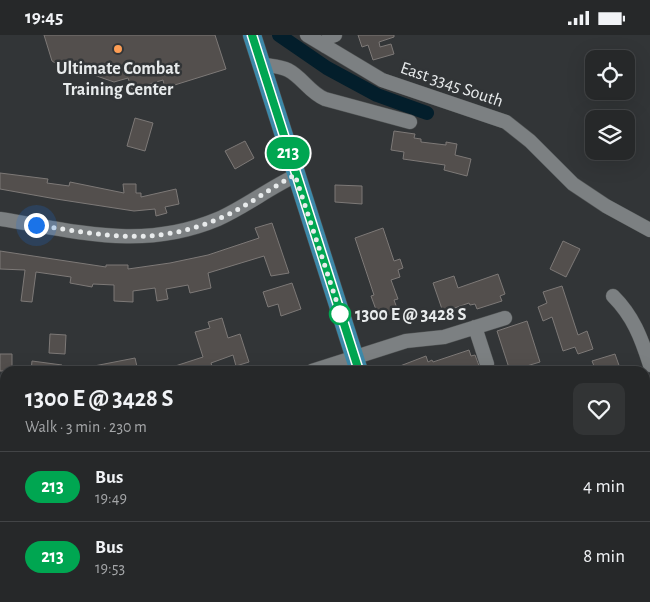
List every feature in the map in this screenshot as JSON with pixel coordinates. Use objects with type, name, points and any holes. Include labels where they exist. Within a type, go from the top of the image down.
[{"type":"main road","points":[[252,35],[295,175],[357,364]]},
{"type":"street","name":"East 3345 South","points":[[307,35],[382,80],[506,122],[530,141],[573,184],[606,206],[650,230]]},
{"type":"street","points":[[325,46],[329,37],[335,35]]},
{"type":"street","points":[[261,64],[287,69],[318,97],[410,122]]},
{"type":"street","points":[[0,219],[126,238],[163,235],[219,219],[295,175]]},
{"type":"street","points":[[613,295],[628,311],[636,325],[650,365]]},
{"type":"street","points":[[344,366],[357,364],[406,341],[437,339],[505,318]]},
{"type":"street","points":[[475,327],[487,364]]},
{"type":"building","points":[[44,35],[215,35],[226,69],[165,88],[163,80],[132,89],[128,78],[114,82],[91,74],[87,64],[65,69],[52,61]]},
{"type":"building","points":[[358,35],[394,35],[394,37],[379,42],[380,47],[391,44],[394,54],[373,60],[368,45],[362,47]]},
{"type":"building","points":[[135,118],[153,123],[145,151],[127,146]]},
{"type":"building","points":[[394,131],[415,134],[414,138],[421,139],[421,142],[446,145],[446,142],[457,144],[455,155],[471,159],[467,176],[444,170],[445,165],[403,159],[404,152],[391,150]]},
{"type":"building","points":[[245,141],[254,158],[235,169],[225,151]]},
{"type":"building","points":[[0,173],[48,179],[47,183],[69,186],[70,182],[124,193],[123,184],[136,184],[136,193],[141,193],[141,197],[176,189],[179,204],[165,207],[167,213],[156,216],[155,209],[134,211],[56,199],[0,189]]},
{"type":"building","points":[[335,185],[362,186],[362,204],[335,202]]},
{"type":"building","points":[[272,223],[289,273],[271,276],[264,256],[208,273],[211,288],[190,293],[188,285],[166,289],[168,299],[157,301],[155,288],[133,291],[133,302],[114,301],[114,285],[93,284],[92,287],[70,283],[71,277],[36,272],[32,302],[21,301],[25,270],[0,269],[0,251],[106,267],[106,265],[128,265],[128,269],[170,263],[208,255],[259,238],[255,228]]},
{"type":"building","points":[[383,228],[394,261],[400,259],[403,268],[398,270],[400,277],[391,280],[398,299],[394,300],[398,311],[379,318],[371,296],[374,295],[355,238]]},
{"type":"building","points":[[563,241],[580,249],[566,277],[550,269]]},
{"type":"building","points":[[498,274],[505,294],[500,296],[502,301],[477,309],[475,304],[470,305],[469,303],[443,312],[433,283],[454,276],[458,288]]},
{"type":"building","points":[[292,283],[301,309],[281,316],[278,304],[268,307],[263,292]]},
{"type":"building","points":[[562,286],[578,335],[587,331],[593,349],[578,354],[575,347],[563,351],[552,317],[543,321],[538,307],[547,303],[543,292]]},
{"type":"building","points":[[222,318],[228,338],[240,334],[249,362],[236,366],[233,355],[211,363],[212,366],[175,366],[203,357],[195,332],[210,328],[208,322]]},
{"type":"building","points":[[527,321],[540,362],[527,366],[508,366],[497,331]]},
{"type":"building","points":[[50,334],[66,335],[65,354],[49,353]]},
{"type":"building","points":[[469,350],[471,356],[475,355],[479,366],[400,366],[426,356],[428,362],[432,360],[433,362]]},
{"type":"building","points":[[0,354],[12,354],[12,366],[0,366]]},
{"type":"building","points":[[615,354],[619,366],[594,366],[592,361]]},
{"type":"building","points":[[135,358],[137,366],[94,366]]},
{"type":"building","points":[[32,361],[62,365],[62,366],[32,366]]},
{"type":"waterway","points":[[279,35],[327,68],[377,95],[427,113]]},
{"type":"bus line","name":"213","points":[[252,35],[357,366]]},
{"type":"place","name":"Ultimate Combat Training Center","points":[[118,49]]},
{"type":"place","name":"1300 E @ 3428 S","points":[[340,314]]},
{"type":"route","points":[[36,225],[126,238],[163,235],[219,219],[295,175],[343,321],[340,314]]}]
